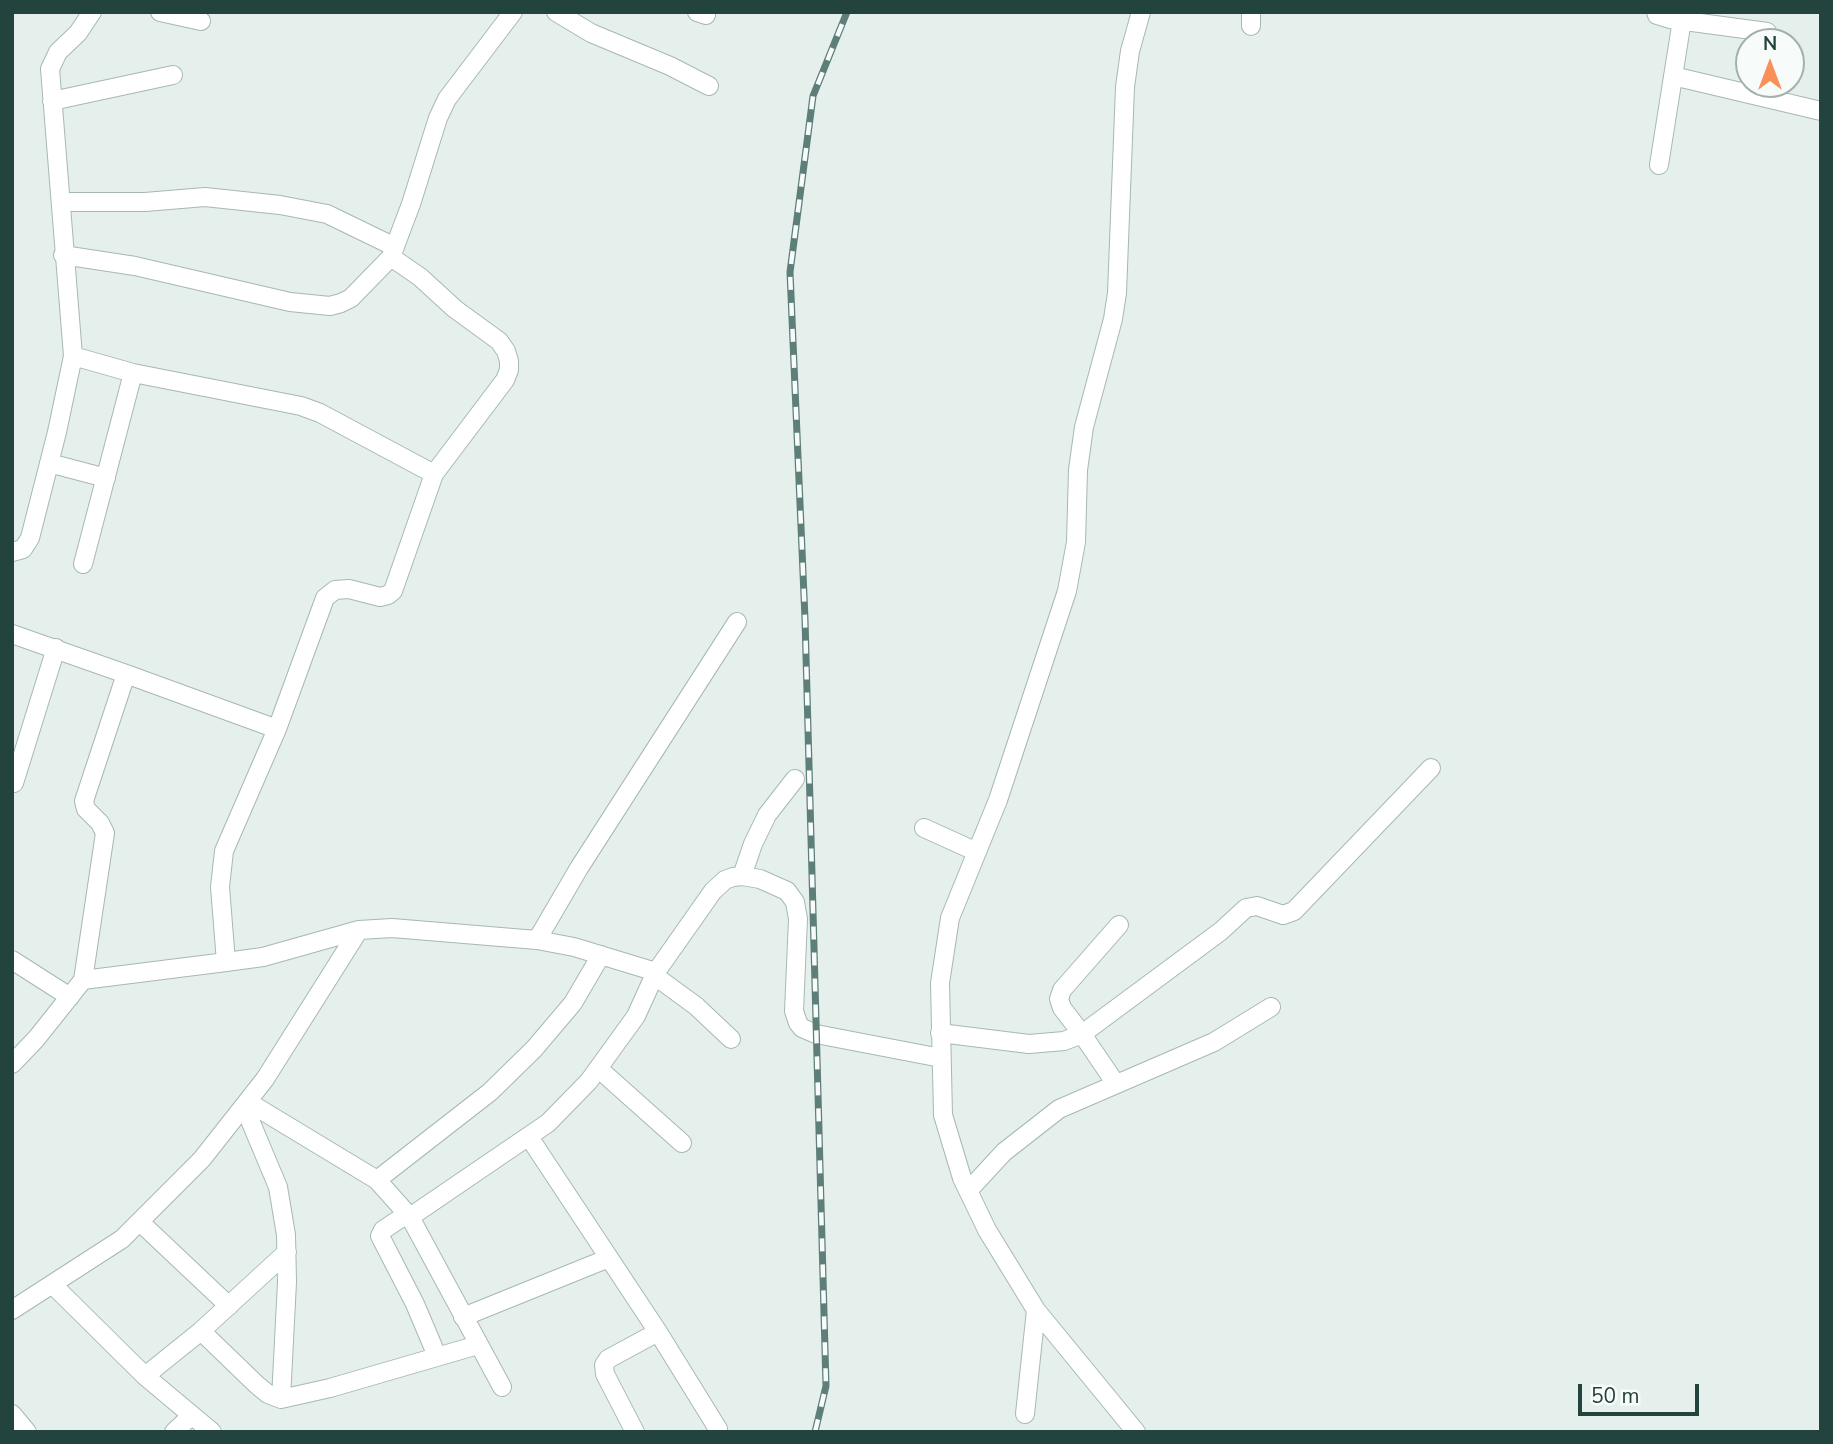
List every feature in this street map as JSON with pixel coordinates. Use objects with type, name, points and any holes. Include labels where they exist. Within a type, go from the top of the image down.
[{"type":"street","points":[[12,551],[23,549],[30,538],[73,356],[50,83],[53,58],[78,33],[92,12]]},
{"type":"street","points":[[160,12],[201,21]]},
{"type":"street","points":[[64,255],[135,266],[290,302],[330,306],[351,298],[393,252],[438,118],[447,99],[513,12]]},
{"type":"street","points":[[556,12],[591,33],[670,66],[709,86]]},
{"type":"street","points":[[1136,1432],[1036,1310],[987,1230],[968,1191],[943,1115],[940,983],[950,918],[998,800],[1067,591],[1076,542],[1078,470],[1084,427],[1113,319],[1117,293],[1125,87],[1130,51],[1141,12]]},
{"type":"street","points":[[1656,12],[1657,15],[1682,20],[1739,28]]},
{"type":"street","points":[[1660,164],[1682,20]]},
{"type":"street","points":[[52,101],[173,75]]},
{"type":"street","points":[[1674,76],[1821,111]]},
{"type":"street","points":[[62,202],[145,202],[205,197],[280,205],[327,214],[393,252],[455,309],[499,341],[509,362],[505,380],[434,474],[393,591],[380,597],[349,589],[335,590],[325,598],[277,729],[224,851],[220,887],[226,962]]},
{"type":"street","points":[[73,356],[133,373],[301,406],[320,413],[434,474]]},
{"type":"street","points":[[83,564],[133,373]]},
{"type":"street","points":[[49,463],[106,478]]},
{"type":"street","points":[[537,940],[579,868],[737,622]]},
{"type":"street","points":[[12,634],[277,729]]},
{"type":"street","points":[[14,783],[56,648]]},
{"type":"street","points":[[12,1064],[36,1040],[83,980],[104,833],[100,823],[86,809],[84,802],[126,674]]},
{"type":"street","points":[[940,1033],[1030,1045],[1064,1041],[1082,1034],[1221,931],[1246,908],[1257,906],[1283,915],[1294,911],[1431,768]]},
{"type":"street","points":[[742,876],[756,837],[768,814],[795,779]]},
{"type":"street","points":[[924,828],[977,852]]},
{"type":"street","points":[[437,1356],[415,1304],[380,1236],[381,1232],[548,1123],[599,1069],[636,1016],[656,974],[725,880],[742,876],[760,880],[787,891],[795,902],[798,919],[794,1011],[802,1028],[816,1034],[941,1058]]},
{"type":"street","points":[[1116,1084],[1062,1008],[1059,995],[1119,925]]},
{"type":"street","points":[[12,1310],[122,1239],[141,1223],[202,1159],[246,1104],[297,1031],[359,929]]},
{"type":"street","points":[[83,980],[263,957],[359,929],[418,929],[537,940],[601,955],[656,974],[731,1039]]},
{"type":"street","points":[[377,1180],[490,1092],[534,1049],[573,1003],[601,955]]},
{"type":"street","points":[[12,960],[70,997]]},
{"type":"street","points":[[968,1191],[1004,1152],[1044,1119],[1116,1084],[1214,1042],[1271,1007]]},
{"type":"street","points":[[599,1069],[682,1143]]},
{"type":"street","points":[[246,1104],[377,1180],[409,1215],[502,1387]]},
{"type":"street","points":[[246,1104],[278,1187],[287,1252],[281,1398]]},
{"type":"street","points":[[529,1137],[659,1332],[718,1429]]},
{"type":"street","points":[[141,1223],[229,1306]]},
{"type":"street","points":[[145,1376],[201,1331],[287,1252]]},
{"type":"street","points":[[463,1317],[609,1258]]},
{"type":"street","points":[[53,1284],[145,1376],[212,1432]]},
{"type":"street","points":[[1024,1414],[1036,1310]]},
{"type":"street","points":[[201,1331],[257,1385],[268,1394],[281,1398],[330,1388],[478,1345]]},
{"type":"street","points":[[635,1432],[605,1374],[604,1365],[608,1359],[659,1332]]},
{"type":"street","points":[[12,1414],[27,1432]]},
{"type":"street","points":[[174,1432],[191,1416]]},
{"type":"railway","points":[[815,1432],[826,1386],[805,619],[790,272],[813,96],[847,12]]}]
